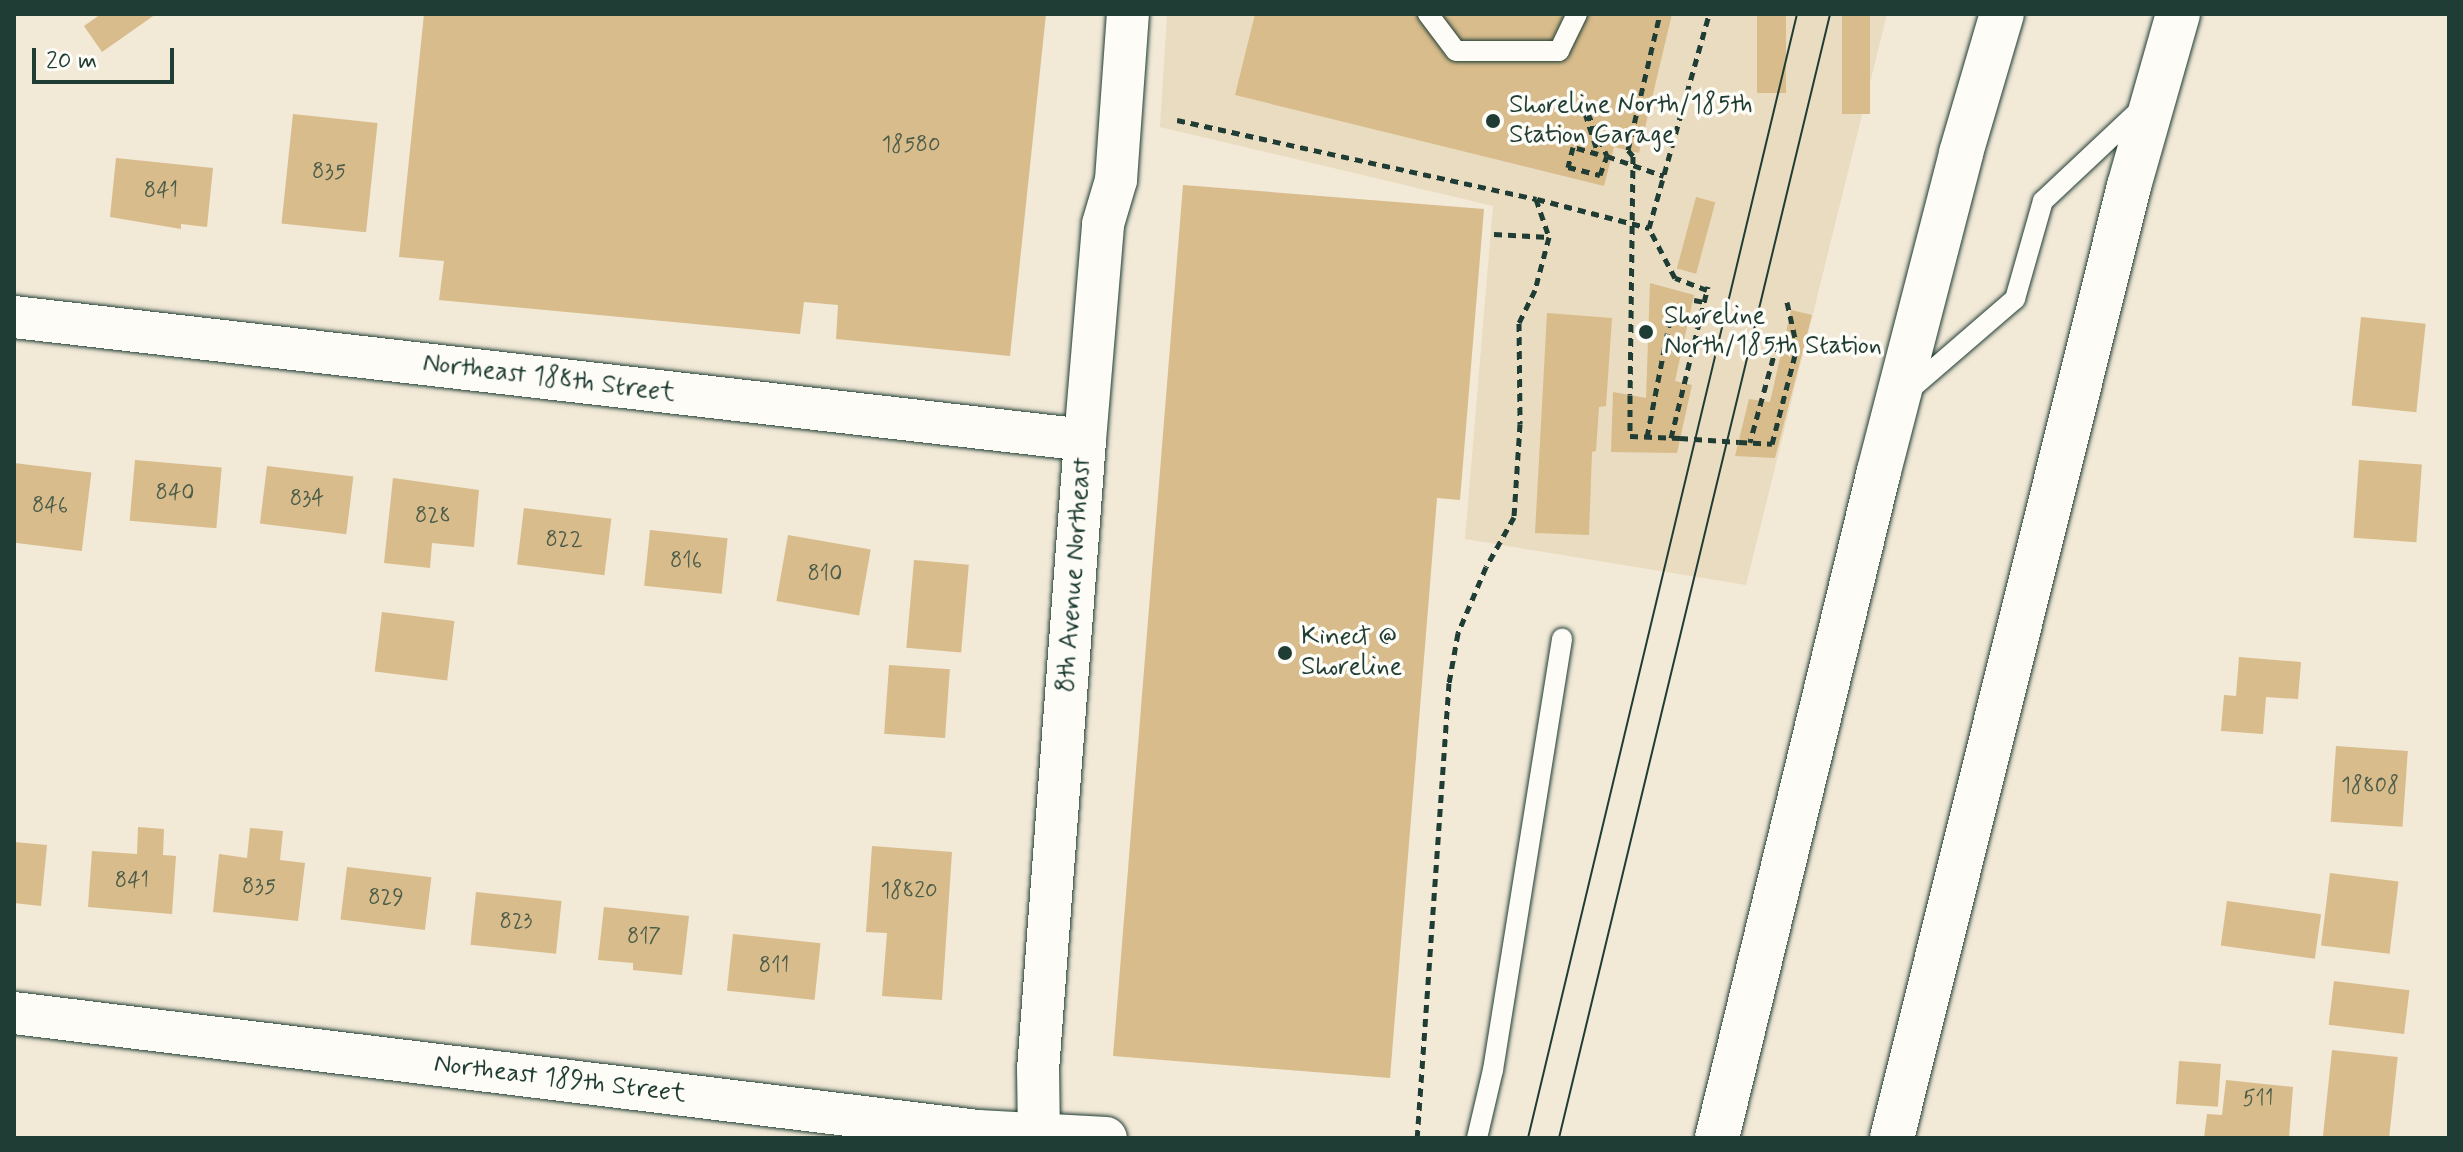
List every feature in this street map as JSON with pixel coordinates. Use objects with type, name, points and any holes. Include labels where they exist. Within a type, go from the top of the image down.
[{"type":"highway","points":[[1717,1138],[1897,401],[1961,153],[2002,14]]},
{"type":"highway","points":[[1892,1138],[2054,479],[2178,14]]},
{"type":"street","name":"8th Avenue Northeast","points":[[1039,1136],[1038,1070],[1085,440],[1103,224],[1116,180],[1128,14]]},
{"type":"street","name":"Northeast 188th Street","points":[[14,317],[1085,440]]},
{"type":"street","name":"Northeast 189th Street","points":[[14,1013],[962,1130],[1106,1138]]},
{"type":"lane","points":[[1428,14],[1456,51],[1559,51],[1577,14]]},
{"type":"lane","points":[[1897,401],[2015,299],[2043,201],[2154,97]]},
{"type":"lane","points":[[1477,1138],[1493,1070],[1562,638]]},
{"type":"path","points":[[1660,14],[1628,150],[1633,156],[1630,436],[1772,444],[1797,347],[1787,302]]},
{"type":"path","points":[[1671,438],[1707,288],[1675,278],[1649,228],[1709,14]]},
{"type":"path","points":[[1578,92],[1598,154],[1573,147],[1568,167],[1600,175],[1607,156],[1582,100]]},
{"type":"path","points":[[1177,120],[1536,199],[1649,228]]},
{"type":"path","points":[[1607,156],[1664,176]]},
{"type":"path","points":[[1417,1138],[1449,683],[1458,633],[1486,567],[1514,517],[1520,424],[1519,323],[1535,290],[1549,237],[1536,199]]},
{"type":"path","points":[[1494,234],[1549,237]]},
{"type":"path","points":[[1694,300],[1704,302]]},
{"type":"path","points":[[1647,437],[1670,320]]},
{"type":"path","points":[[1750,442],[1777,344],[1797,347]]},
{"type":"shaded area","name":"Shoreline North/185th Station","points":[[1167,14],[1887,14],[1746,585],[1465,539],[1493,206],[1160,127]]},
{"type":"building","points":[[101,14],[156,14],[102,52],[84,26]]},
{"type":"building","points":[[424,14],[1046,14],[1010,356],[836,339],[838,305],[804,302],[800,334],[439,300],[444,261],[399,257]]},
{"type":"building","name":"Shoreline North/185th Station Garage","points":[[1255,14],[1672,14],[1639,153],[1614,147],[1604,186],[1235,95]]},
{"type":"building","points":[[1757,14],[1786,14],[1786,93],[1757,93]]},
{"type":"building","points":[[1842,14],[1870,14],[1870,114],[1842,114]]},
{"type":"building","points":[[293,114],[378,123],[366,232],[282,223]]},
{"type":"building","points":[[116,158],[213,168],[207,227],[181,224],[181,229],[110,217]]},
{"type":"building","name":"Kinect @ Shoreline","points":[[1183,185],[1484,209],[1460,500],[1437,498],[1390,1078],[1113,1056]]},
{"type":"building","points":[[1696,197],[1715,202],[1696,274],[1677,268]]},
{"type":"building","points":[[1650,283],[1694,295],[1675,381],[1692,385],[1677,453],[1611,452],[1613,392],[1646,398]]},
{"type":"building","points":[[1791,310],[1812,315],[1775,458],[1735,456],[1749,399],[1770,402]]},
{"type":"building","points":[[1547,313],[1612,318],[1606,406],[1599,407],[1596,451],[1592,452],[1589,535],[1535,533]]},
{"type":"building","points":[[2361,317],[2426,324],[2416,412],[2352,406]]},
{"type":"building","points":[[135,460],[222,468],[216,528],[130,521]]},
{"type":"building","points":[[2359,460],[2422,464],[2416,542],[2354,538]]},
{"type":"building","points":[[14,463],[91,473],[82,551],[14,543]]},
{"type":"building","points":[[267,466],[353,477],[346,534],[260,524]]},
{"type":"building","points":[[393,478],[479,490],[474,547],[432,543],[430,568],[384,563]]},
{"type":"building","points":[[524,508],[611,519],[604,575],[517,565]]},
{"type":"building","points":[[650,530],[728,538],[722,594],[644,586]]},
{"type":"building","points":[[788,535],[871,550],[859,616],[776,601]]},
{"type":"building","points":[[914,560],[969,565],[961,652],[906,648]]},
{"type":"building","points":[[382,612],[454,621],[447,680],[375,672]]},
{"type":"building","points":[[2239,657],[2301,662],[2298,699],[2266,697],[2263,734],[2221,731],[2224,695],[2236,696]]},
{"type":"building","points":[[889,665],[950,669],[945,738],[884,734]]},
{"type":"building","points":[[2336,746],[2408,751],[2403,827],[2331,822]]},
{"type":"building","points":[[138,827],[164,829],[163,855],[176,856],[172,914],[88,907],[92,851],[137,854]]},
{"type":"building","points":[[250,828],[283,831],[280,860],[305,863],[298,921],[213,912],[219,854],[247,858]]},
{"type":"building","points":[[14,842],[47,845],[41,906],[14,903]]},
{"type":"building","points":[[872,846],[952,852],[942,1000],[882,996],[887,933],[866,932]]},
{"type":"building","points":[[347,867],[431,877],[425,930],[341,920]]},
{"type":"building","points":[[2330,873],[2398,881],[2390,954],[2321,945]]},
{"type":"building","points":[[476,892],[562,901],[556,954],[470,945]]},
{"type":"building","points":[[2227,901],[2321,914],[2315,959],[2221,946]]},
{"type":"building","points":[[604,907],[689,916],[682,975],[633,970],[633,963],[598,960]]},
{"type":"building","points":[[733,934],[821,943],[815,1000],[727,991]]},
{"type":"building","points":[[2334,981],[2409,990],[2404,1034],[2329,1025]]},
{"type":"building","points":[[2332,1050],[2398,1057],[2389,1138],[2323,1138]]},
{"type":"building","points":[[2179,1061],[2221,1064],[2218,1107],[2176,1104]]},
{"type":"building","points":[[2226,1080],[2293,1087],[2289,1138],[2204,1138],[2207,1114],[2222,1115]]},
{"type":"tram line","points":[[1528,1138],[1797,14]]},
{"type":"tram line","points":[[1559,1138],[1830,14]]},
{"type":"place","name":"Shoreline North/185th Station Garage","points":[[1493,121]]},
{"type":"place","name":"Shoreline North/185th Station","points":[[1646,332]]},
{"type":"place","name":"Kinect @ Shoreline","points":[[1285,653]]}]
